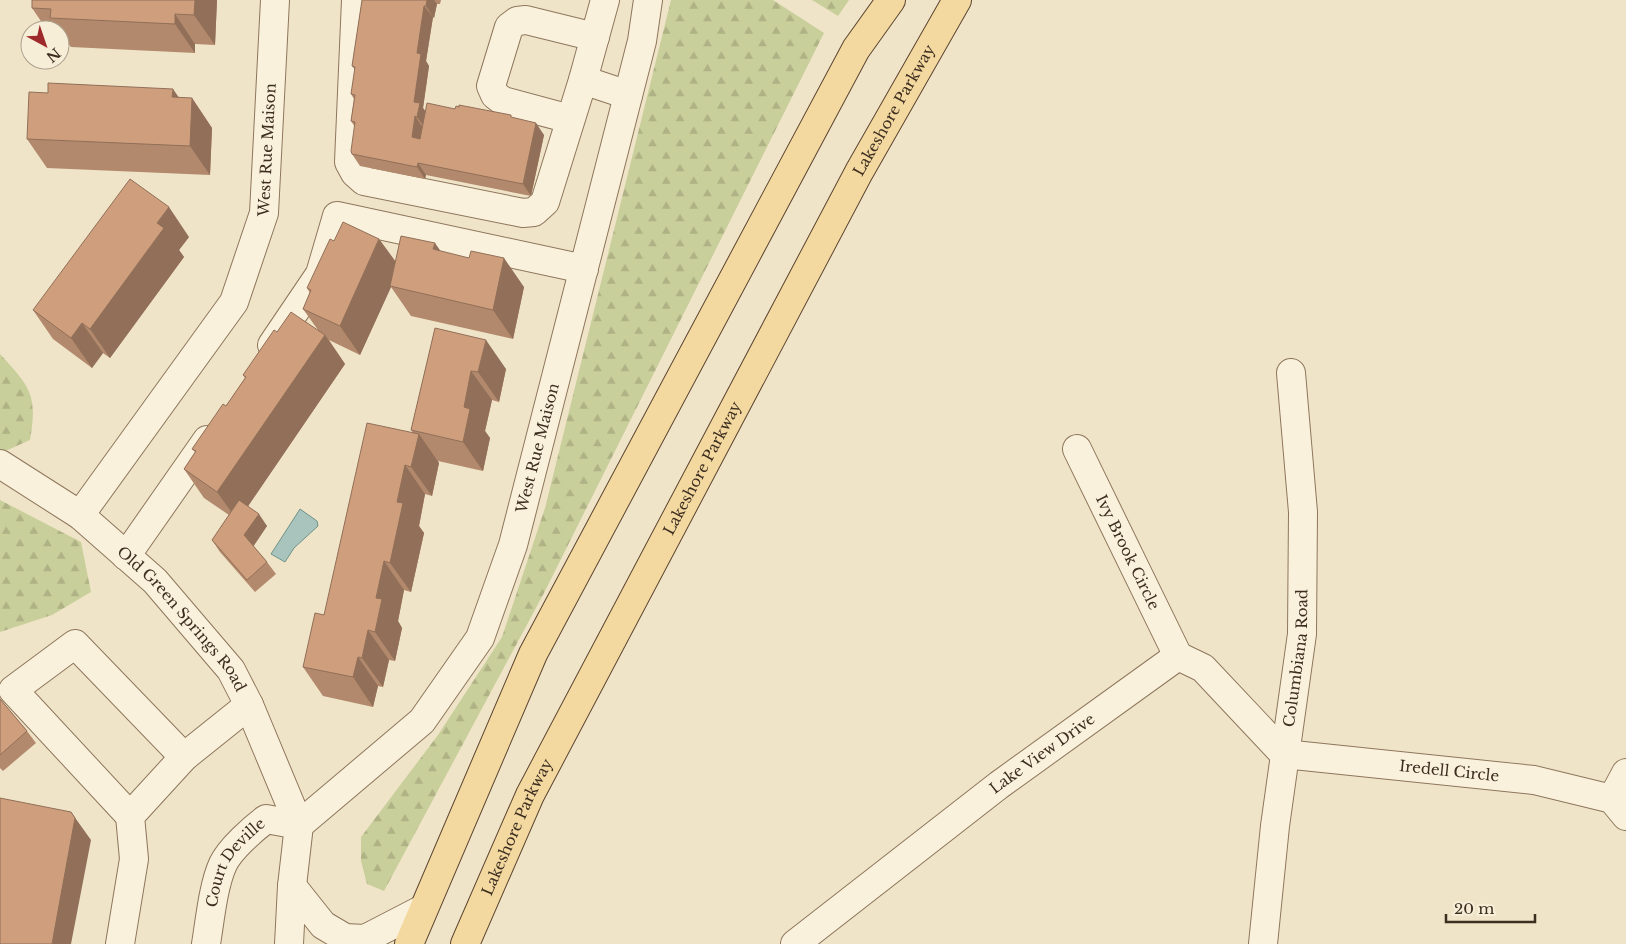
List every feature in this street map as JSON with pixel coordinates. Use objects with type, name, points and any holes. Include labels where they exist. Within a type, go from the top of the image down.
[{"type":"main road","points":[[409,944],[533,654],[856,49],[891,0]]},
{"type":"main road","name":"Lakeshore Parkway","points":[[465,944],[530,795],[859,172],[957,0]]},
{"type":"street","name":"West Rue Maison","points":[[80,515],[234,302],[264,214],[274,0]]},
{"type":"street","points":[[356,0],[349,162],[355,173],[364,181],[523,213],[534,212],[545,202],[583,80],[605,0]]},
{"type":"street","name":"West Rue Maison","points":[[300,825],[422,721],[480,638],[514,545],[642,41],[648,0]]},
{"type":"street","points":[[570,119],[503,101],[495,95],[491,86],[509,27],[517,20],[526,20],[595,37]]},
{"type":"street","points":[[583,80],[628,95]]},
{"type":"street","points":[[258,366],[320,274],[337,216],[584,269]]},
{"type":"street","name":"Columbiana Road","points":[[1263,944],[1284,754],[1302,634],[1303,512],[1291,373]]},
{"type":"street","points":[[126,556],[220,421]]},
{"type":"street","name":"Ivy Brook Circle","points":[[1077,449],[1178,656]]},
{"type":"street","name":"Old Green Springs Road","points":[[0,464],[80,515],[155,581],[231,670],[249,706],[300,825]]},
{"type":"street","points":[[120,944],[134,859],[130,816],[13,690],[75,644],[184,757]]},
{"type":"street","points":[[1178,656],[1203,668],[1284,754]]},
{"type":"street","name":"Lake View Drive","points":[[795,944],[999,785],[1178,656]]},
{"type":"street","points":[[130,816],[184,757],[249,706]]},
{"type":"street","name":"Iredell Circle","points":[[1284,754],[1534,780],[1619,808],[1626,773]]},
{"type":"street","name":"Court Deville","points":[[206,944],[215,893],[223,863],[247,834],[266,819],[300,825]]},
{"type":"street","points":[[289,944],[292,886],[300,825]]},
{"type":"street","points":[[292,886],[323,925],[345,938],[365,939],[424,909]]},
{"type":"green space","points":[[671,0],[773,0],[824,33],[544,593],[384,891],[367,884],[361,861],[361,837],[438,735],[502,637],[545,508]]},
{"type":"green space","points":[[812,0],[849,0],[838,16]]},
{"type":"green space","points":[[0,354],[25,384],[32,401],[33,412],[30,440],[1,453],[0,453]]},
{"type":"green space","points":[[0,500],[81,542],[91,592],[52,615],[0,632]]},
{"type":"water","points":[[300,509],[317,521],[318,526],[294,548],[285,562],[271,554]]},
{"type":"building","points":[[32,0],[195,0],[194,15],[175,14],[175,24],[50,18],[51,9],[32,8]]},
{"type":"building","points":[[362,0],[427,0],[426,6],[424,6],[417,53],[421,54],[414,102],[420,103],[417,117],[415,116],[412,137],[420,139],[427,103],[455,109],[459,105],[511,115],[511,117],[536,123],[523,184],[418,163],[417,167],[352,154],[355,122],[351,121],[355,95],[351,94],[355,67],[352,66]]},
{"type":"building","points":[[48,83],[173,89],[172,97],[192,98],[190,146],[27,139],[29,92],[48,93]]},
{"type":"building","points":[[130,179],[169,207],[157,223],[164,228],[90,329],[82,323],[71,338],[33,310]]},
{"type":"building","points":[[343,222],[379,239],[340,326],[303,309],[311,290],[307,288],[330,239],[334,241]]},
{"type":"building","points":[[401,236],[435,243],[433,249],[469,258],[471,251],[504,258],[493,310],[390,286]]},
{"type":"building","points":[[291,312],[325,335],[217,492],[184,469],[196,451],[192,449],[223,404],[226,406],[246,377],[243,375],[274,330],[277,332]]},
{"type":"building","points":[[435,328],[486,340],[478,372],[471,371],[464,407],[470,409],[463,442],[411,430]]},
{"type":"building","points":[[367,423],[419,434],[411,467],[405,465],[397,502],[403,503],[390,563],[384,561],[376,598],[382,599],[375,632],[368,630],[362,658],[358,657],[353,677],[303,667],[315,613],[324,615]]},
{"type":"building","points":[[239,500],[259,514],[244,535],[267,562],[247,580],[212,540]]},
{"type":"building","points":[[0,699],[27,731],[0,755]]},
{"type":"building","points":[[0,798],[71,812],[75,818],[52,944],[0,944]]}]
